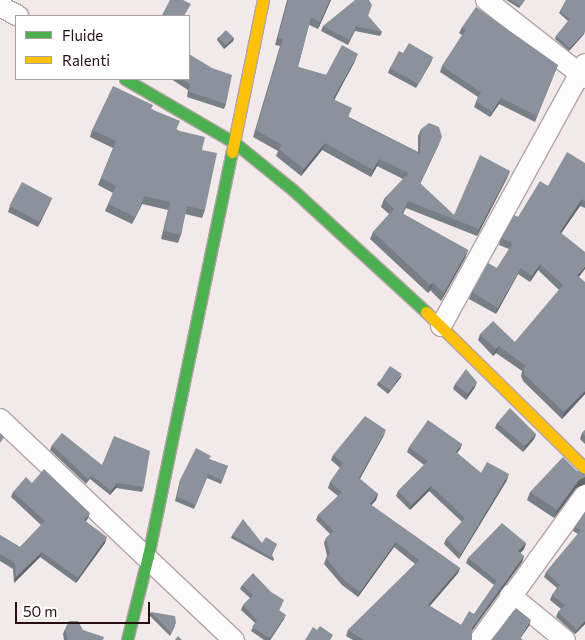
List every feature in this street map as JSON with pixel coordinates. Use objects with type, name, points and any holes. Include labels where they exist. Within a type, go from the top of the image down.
[{"type":"street","points":[[127,640],[148,556],[235,143],[263,0]]},
{"type":"street","points":[[441,326],[584,72],[486,0]]},
{"type":"street","points":[[0,6],[16,15]]},
{"type":"street","points":[[127,80],[235,143],[293,190],[441,326],[585,468]]},
{"type":"street","points":[[0,419],[148,556],[234,640]]},
{"type":"street","points":[[480,640],[510,595],[585,495]]},
{"type":"street","points":[[510,595],[565,640]]},
{"type":"building","points":[[170,0],[183,0],[191,4],[185,15],[162,15]]},
{"type":"building","points":[[288,0],[330,0],[320,22],[311,17],[298,67],[326,75],[342,45],[358,54],[333,99],[352,108],[348,117],[420,154],[421,129],[429,123],[439,127],[442,137],[420,183],[454,215],[480,155],[510,171],[479,229],[408,201],[402,213],[468,250],[444,293],[433,283],[430,285],[373,232],[394,209],[384,199],[409,173],[379,159],[373,170],[325,143],[304,169],[279,149],[282,145],[256,130],[283,39],[278,38]]},
{"type":"building","points":[[355,0],[369,0],[372,5],[368,16],[382,32],[356,26],[349,40],[323,26]]},
{"type":"building","points":[[511,0],[524,0],[520,5]]},
{"type":"building","points":[[566,0],[585,0],[585,32],[570,48],[556,36],[570,19],[560,11]]},
{"type":"building","points":[[476,7],[558,65],[537,116],[501,98],[492,112],[476,101],[481,92],[442,66],[466,30],[462,27]]},
{"type":"building","points":[[226,30],[234,38],[226,46],[218,38]]},
{"type":"building","points":[[409,43],[433,57],[418,84],[390,68],[399,51],[403,53]]},
{"type":"building","points":[[190,55],[212,68],[232,75],[226,104],[189,92],[190,84],[183,80],[190,80]]},
{"type":"building","points":[[113,86],[153,105],[151,109],[180,121],[176,130],[205,137],[202,150],[217,153],[205,210],[187,206],[181,235],[164,231],[170,202],[145,196],[135,217],[108,204],[116,186],[101,178],[116,141],[92,130]]},
{"type":"building","points":[[567,152],[585,163],[585,201],[582,199],[560,232],[585,252],[585,266],[577,275],[585,282],[585,391],[564,412],[525,375],[523,369],[526,366],[499,346],[496,349],[480,334],[493,321],[515,342],[563,285],[540,264],[532,276],[521,268],[498,308],[472,292],[488,263],[497,268],[513,243],[501,238],[514,215],[518,217],[540,181],[548,186]]},
{"type":"building","points":[[22,182],[52,198],[39,222],[9,206]]},
{"type":"building","points":[[390,366],[402,374],[390,390],[379,383]]},
{"type":"building","points":[[466,369],[477,382],[468,394],[455,384]]},
{"type":"building","points":[[510,408],[536,434],[525,446],[497,423]]},
{"type":"building","points":[[365,416],[386,430],[359,478],[378,494],[370,504],[460,568],[428,605],[461,625],[469,611],[474,614],[497,581],[468,558],[502,523],[526,543],[518,551],[524,556],[472,628],[472,640],[364,640],[348,630],[419,560],[396,542],[360,592],[344,580],[326,558],[330,554],[326,538],[334,531],[318,515],[342,492],[330,482],[343,463],[333,455]]},
{"type":"building","points":[[428,420],[462,444],[456,452],[481,473],[487,462],[509,474],[461,554],[446,539],[465,518],[431,486],[412,505],[398,491],[428,461],[409,447]]},
{"type":"building","points":[[0,433],[4,437],[0,443]]},
{"type":"building","points":[[62,433],[102,465],[114,436],[150,451],[144,487],[117,483],[111,491],[91,475],[88,479],[52,445]]},
{"type":"building","points":[[196,448],[211,456],[209,459],[228,466],[222,480],[208,474],[196,505],[177,497],[180,480]]},
{"type":"building","points":[[563,457],[577,471],[585,474],[585,477],[579,480],[557,510],[530,492]]},
{"type":"building","points":[[44,469],[90,513],[84,520],[107,537],[78,578],[42,552],[16,577],[15,563],[0,554],[0,535],[20,547],[45,521],[13,492],[26,477],[32,483]]},
{"type":"building","points":[[585,512],[585,621],[577,630],[558,612],[565,605],[552,595],[560,585],[546,572],[581,530],[575,527]]},
{"type":"building","points":[[243,519],[262,543],[266,537],[277,544],[271,555],[274,559],[232,535]]},
{"type":"building","points":[[253,573],[271,592],[284,600],[279,610],[286,615],[270,638],[252,627],[257,620],[243,605],[253,595],[242,585]]},
{"type":"building","points":[[516,608],[531,620],[520,637],[523,640],[491,640]]},
{"type":"building","points":[[151,612],[175,616],[176,623],[171,633]]},
{"type":"building","points":[[69,621],[78,621],[83,630],[104,637],[103,640],[68,640],[65,629]]},
{"type":"building","points":[[320,626],[333,635],[330,640],[305,640],[313,627],[317,630]]},
{"type":"traffic: fast","points":[[127,80],[235,143],[293,190],[426,312]]},
{"type":"traffic: fast","points":[[127,640],[148,556],[232,152]]},
{"type":"traffic: slow","points":[[232,152],[263,0]]},
{"type":"traffic: slow","points":[[426,312],[585,468]]}]
